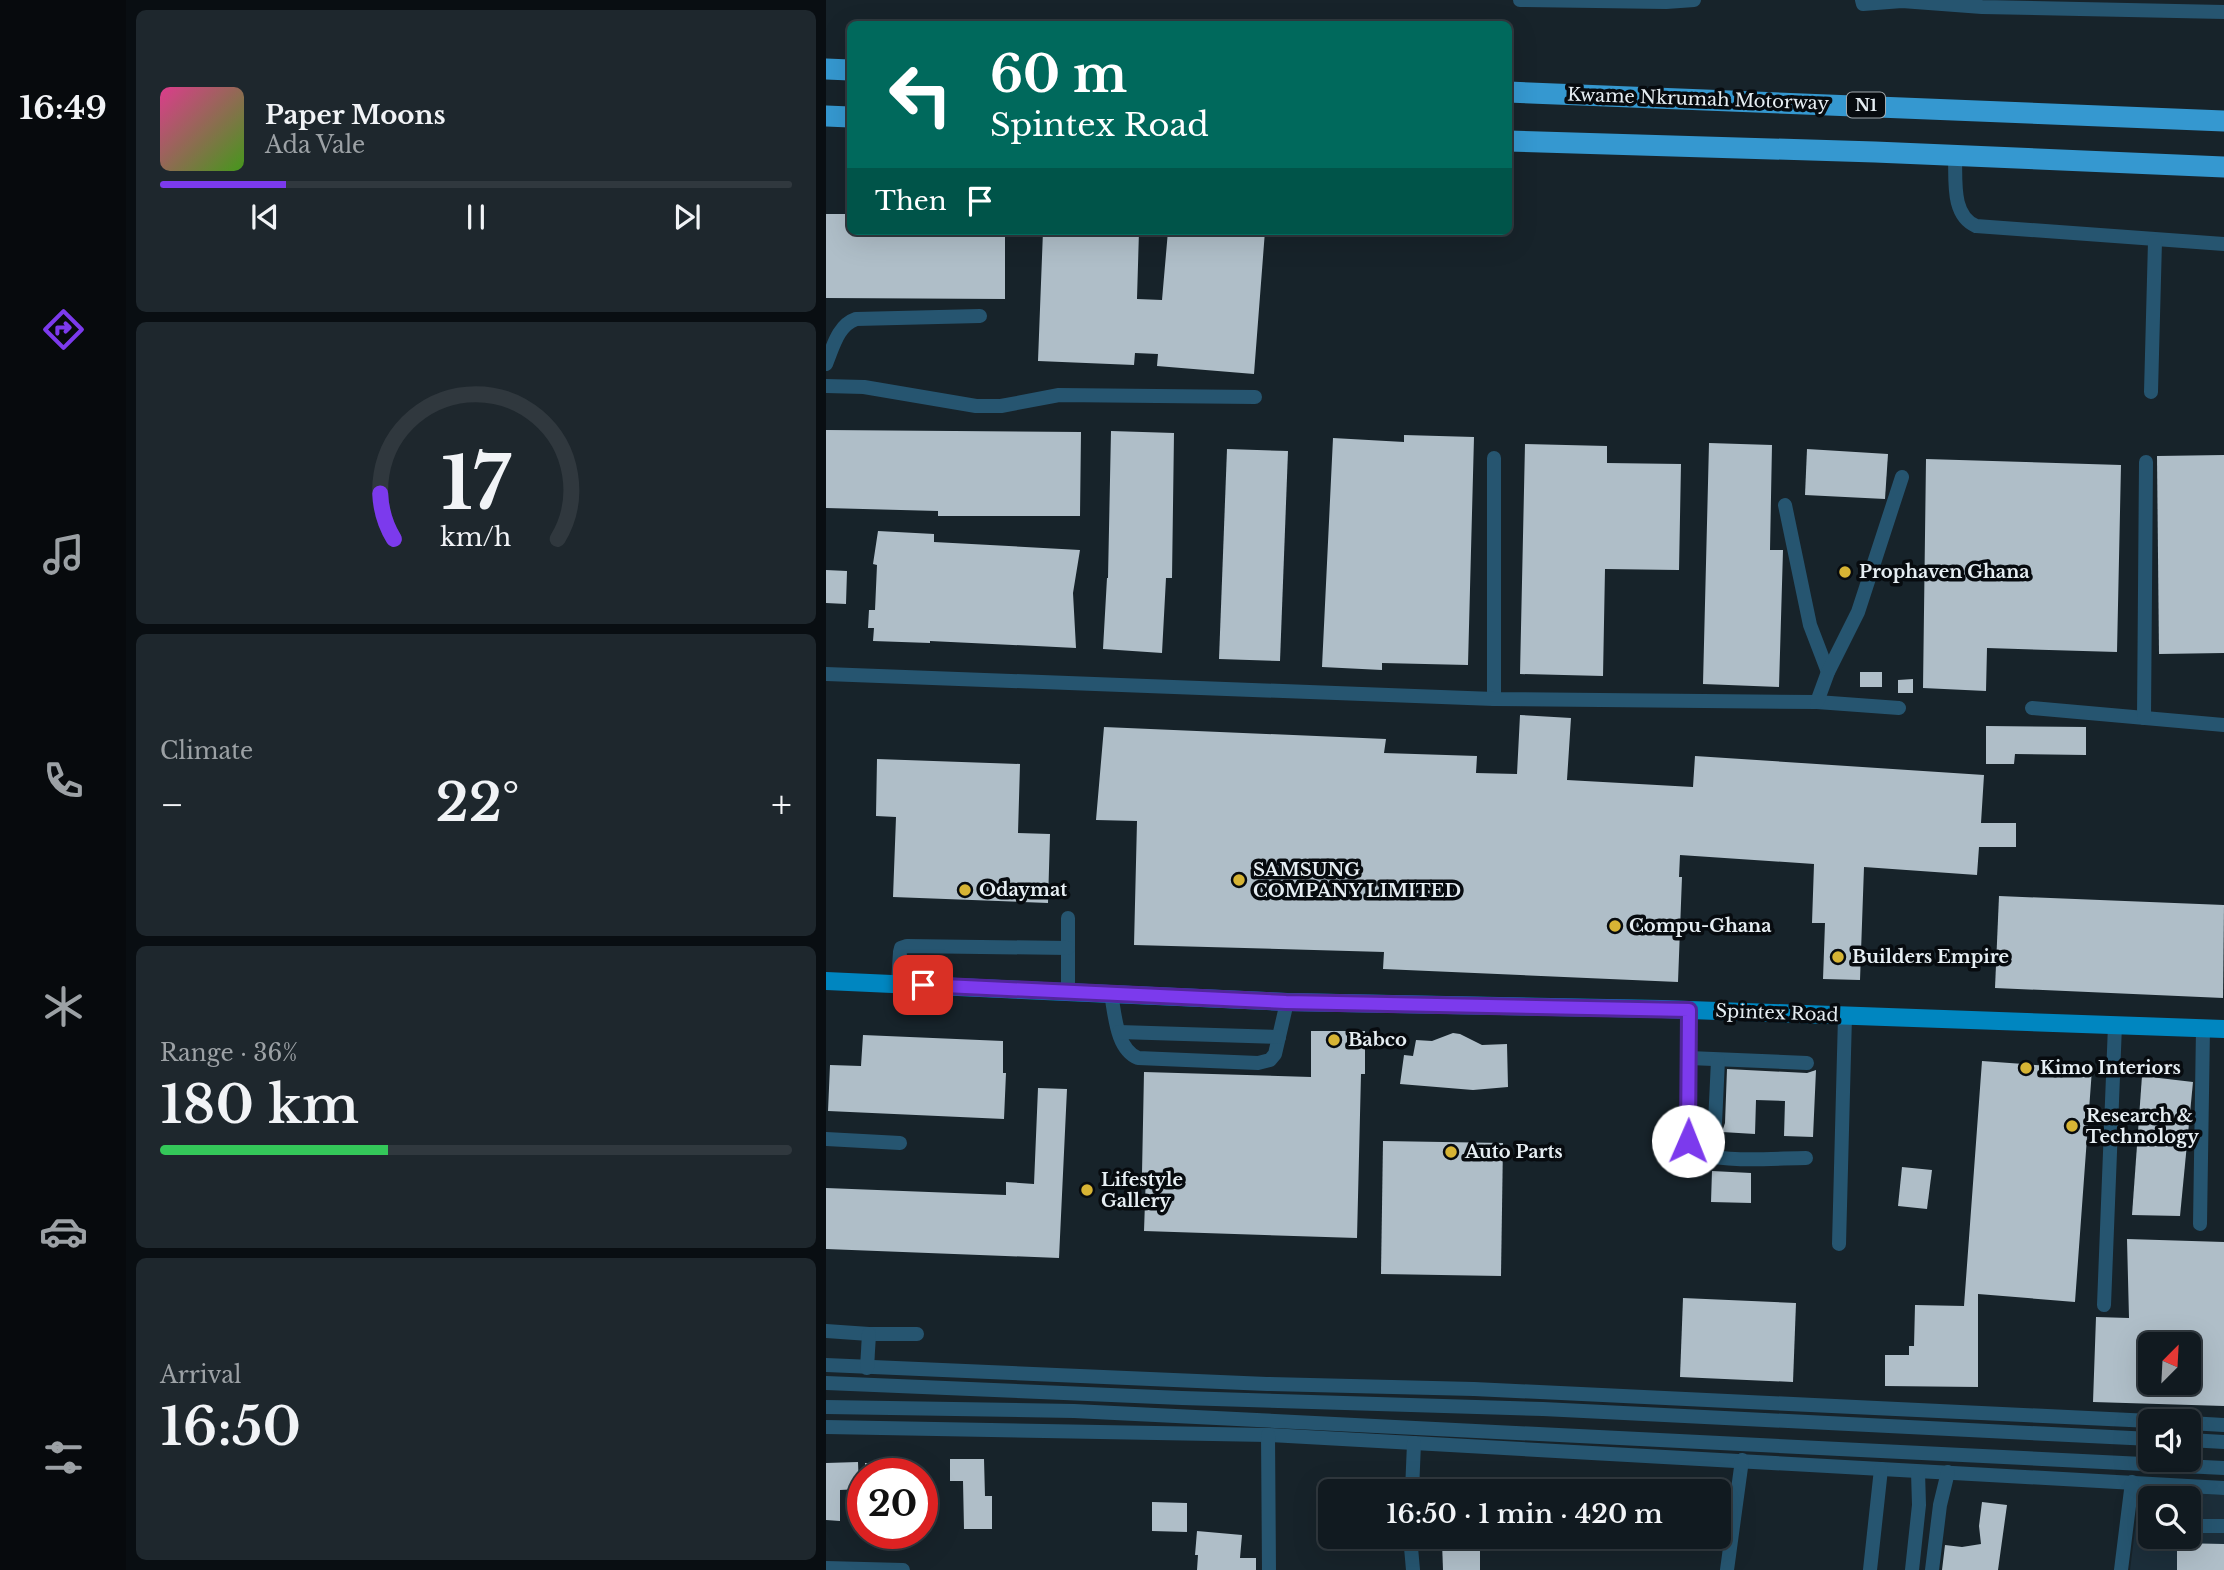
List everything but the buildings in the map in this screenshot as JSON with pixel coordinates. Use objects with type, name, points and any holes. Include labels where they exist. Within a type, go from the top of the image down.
[{"type":"highway","points":[[826,69],[847,70]]},
{"type":"highway","name":"Kwame Nkrumah Motorway","points":[[1512,92],[2224,121]]},
{"type":"highway","points":[[826,116],[847,117]]},
{"type":"highway","points":[[1512,141],[1875,152],[2224,167]]},
{"type":"main road","name":"Spintex Road","points":[[826,981],[1286,1002],[1689,1010],[2224,1029]]},
{"type":"street","points":[[1520,0],[1694,0]]},
{"type":"street","points":[[1862,0],[1863,4],[1902,1],[1982,7],[2224,12]]},
{"type":"street","points":[[1955,157],[1957,197],[1962,214],[1967,222],[1976,226],[2224,244]]},
{"type":"street","points":[[2151,392],[2155,241]]},
{"type":"street","points":[[826,364],[839,334],[847,322],[856,319],[980,316]]},
{"type":"street","points":[[826,386],[864,387],[976,405],[1001,406],[1059,396],[1255,397]]},
{"type":"street","points":[[1494,458],[1494,699]]},
{"type":"street","points":[[2144,718],[2146,462]]},
{"type":"street","points":[[1817,702],[1828,672],[1858,611],[1902,477]]},
{"type":"street","points":[[1785,505],[1810,625],[1828,672]]},
{"type":"street","points":[[826,674],[1494,699],[1817,702],[1899,708]]},
{"type":"street","points":[[2032,708],[2224,725]]},
{"type":"street","points":[[1068,918],[1068,992]]},
{"type":"street","points":[[898,984],[900,952],[901,948],[907,946],[1068,948]]},
{"type":"street","points":[[1111,994],[1119,1032],[1126,1049],[1130,1055],[1138,1058],[1258,1063],[1270,1060],[1275,1054],[1286,1002]]},
{"type":"street","points":[[1689,1010],[1688,1141],[1694,1149],[1706,1155],[1721,1157],[1806,1158]]},
{"type":"street","points":[[1839,1244],[1845,1016]]},
{"type":"street","points":[[2104,1305],[2115,1025]]},
{"type":"street","points":[[2200,1224],[2203,1028]]},
{"type":"street","points":[[1119,1032],[1279,1037]]},
{"type":"street","points":[[1689,1058],[1807,1063]]},
{"type":"street","points":[[1715,1122],[1718,1060]]},
{"type":"street","points":[[826,1139],[900,1143]]},
{"type":"street","points":[[826,1331],[917,1334]]},
{"type":"street","points":[[867,1368],[869,1334]]},
{"type":"street","points":[[826,1365],[1267,1384],[1474,1389],[2138,1420]]},
{"type":"street","points":[[826,1383],[1196,1399],[1543,1409],[2138,1438]]},
{"type":"street","points":[[826,1407],[1074,1411],[2224,1468]]},
{"type":"street","points":[[2201,1424],[2224,1425]]},
{"type":"street","points":[[826,1427],[1268,1435],[2224,1488]]},
{"type":"street","points":[[1268,1435],[1269,1570]]},
{"type":"street","points":[[2201,1441],[2224,1442]]},
{"type":"street","points":[[1412,1479],[1414,1443]]},
{"type":"street","points":[[1727,1570],[1742,1460]]},
{"type":"street","points":[[1870,1570],[1881,1469]]},
{"type":"street","points":[[1912,1570],[1919,1505],[1918,1472]]},
{"type":"street","points":[[1932,1570],[1948,1472]]},
{"type":"street","points":[[2120,1570],[2132,1482]]},
{"type":"street","points":[[2201,1525],[2224,1526]]},
{"type":"street","points":[[1411,1549],[1413,1570]]},
{"type":"street","points":[[826,1568],[903,1570]]},
{"type":"shaded area","points":[[2201,1494],[2224,1495],[2224,1570],[2130,1570],[2138,1506],[2138,1549],[2201,1549]]},
{"type":"place","name":"Prophaven Ghana","points":[[1845,572]]},
{"type":"place","name":"SAMSUNG COMPANY LIMITED","points":[[1239,880]]},
{"type":"place","name":"Odaymat","points":[[965,890]]},
{"type":"place","name":"Compu-Ghana","points":[[1615,926]]},
{"type":"place","name":"Builders Empire","points":[[1838,957]]},
{"type":"place","name":"Babco","points":[[1334,1040]]},
{"type":"place","name":"Kimo Interiors","points":[[2026,1068]]},
{"type":"place","name":"Research & Technology","points":[[2072,1126]]},
{"type":"place","name":"Auto Parts","points":[[1451,1152]]},
{"type":"place","name":"Lifestyle Gallery","points":[[1087,1190]]},
{"type":"route","points":[[923,985],[1286,1002],[1689,1010],[1688,1141]]}]
